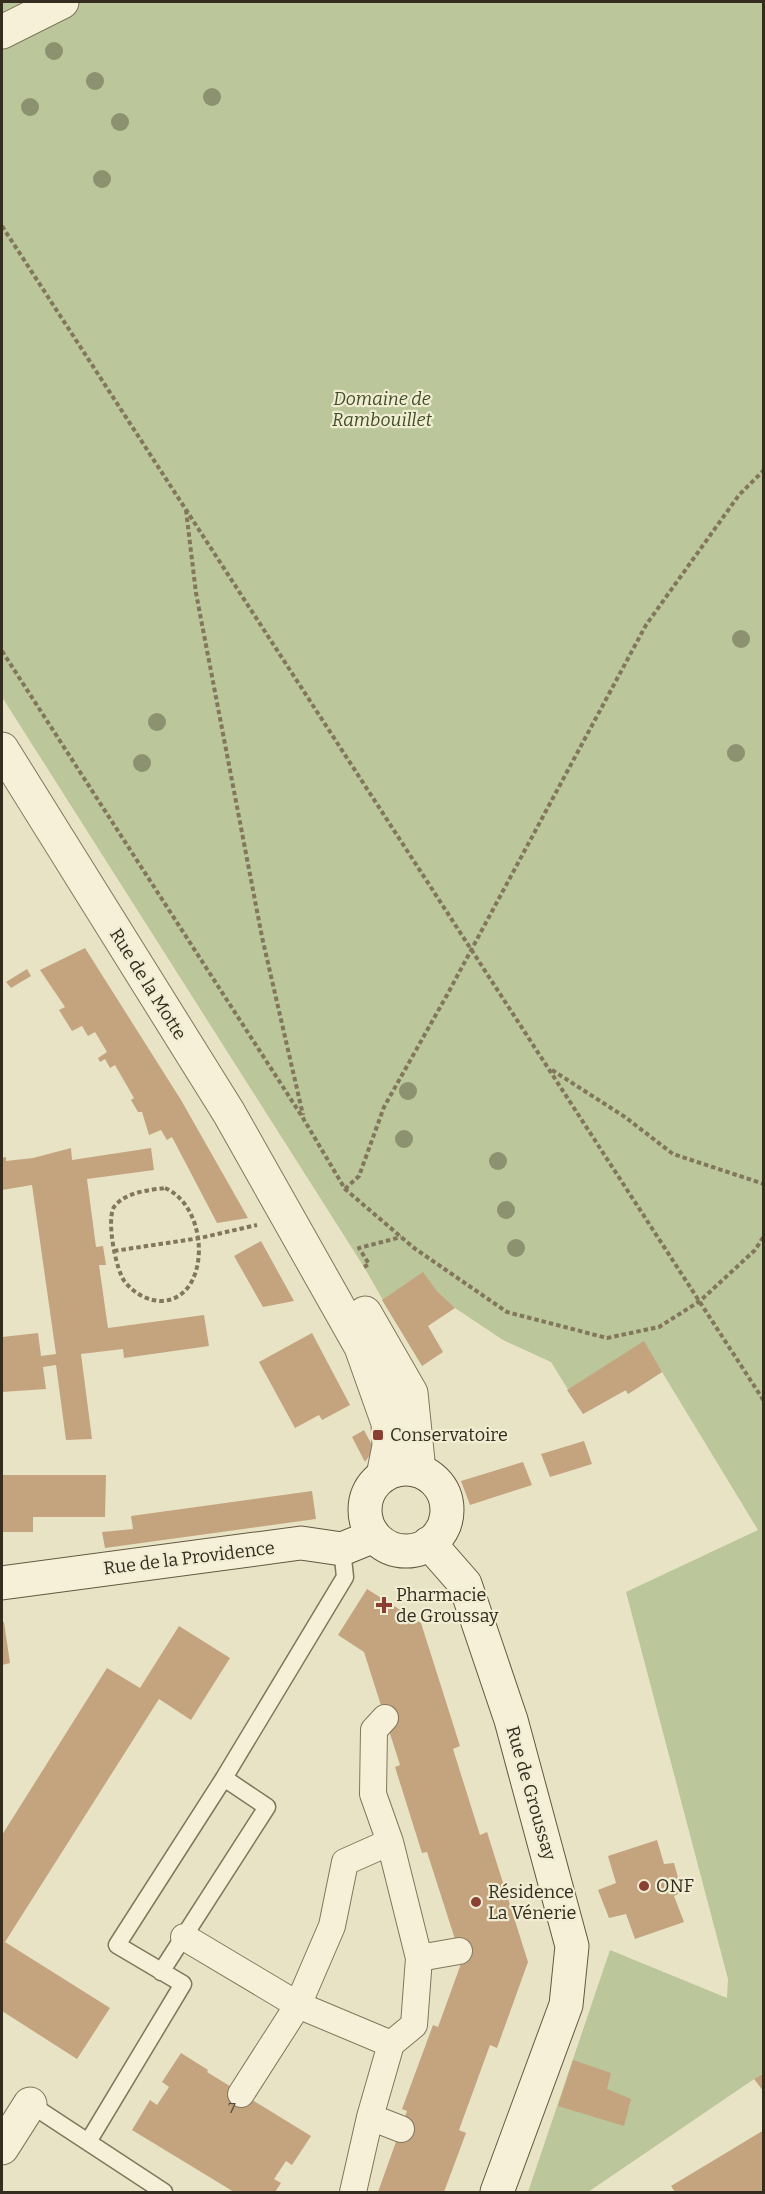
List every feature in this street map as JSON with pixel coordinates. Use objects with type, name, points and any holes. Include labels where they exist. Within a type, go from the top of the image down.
[{"type":"main road","points":[[2,32],[62,2]]},
{"type":"main road","name":"Rue de la Motte","points":[[2,749],[229,1113],[277,1223],[361,1347],[388,1423],[389,1446],[383,1476]]},
{"type":"main road","name":"Rue de la Motte","points":[[277,1223],[348,1283],[411,1393],[419,1471]]},
{"type":"main road","points":[[400,1469],[419,1471],[435,1481],[445,1498],[444,1523],[429,1543],[406,1550],[395,1549],[374,1536],[367,1525],[366,1504],[373,1485],[383,1476],[400,1469]]},
{"type":"main road","points":[[342,1549],[374,1536]]},
{"type":"main road","name":"Rue de la Providence","points":[[2,1583],[301,1543],[342,1549]]},
{"type":"main road","name":"Rue de Groussay","points":[[429,1543],[465,1584],[511,1720],[572,1946],[566,2005],[497,2193]]},
{"type":"main road","points":[[2,2148],[30,2104]]},
{"type":"street","points":[[353,2193],[370,2117],[391,2044],[414,2025],[419,1958],[390,1842],[373,1794],[374,1730],[385,1718]]},
{"type":"street","points":[[241,2094],[298,2005],[332,1926],[345,1862],[390,1842]]},
{"type":"street","points":[[183,1937],[298,2005],[391,2044]]},
{"type":"street","points":[[419,1958],[459,1952]]},
{"type":"street","points":[[370,2117],[401,2129]]},
{"type":"lane","points":[[88,2142],[183,1984],[117,1945],[224,1778],[345,1577],[342,1549]]},
{"type":"lane","points":[[161,1972],[267,1807],[224,1778]]},
{"type":"lane","points":[[30,2104],[164,2193]]},
{"type":"path","points":[[2,226],[764,1401]]},
{"type":"path","points":[[345,1189],[359,1176],[384,1107],[447,995],[646,625],[739,495],[764,470]]},
{"type":"path","points":[[186,510],[198,604],[262,937],[303,1118]]},
{"type":"path","points":[[2,651],[303,1118],[345,1189],[401,1237],[507,1312],[607,1338],[659,1327],[700,1301],[755,1250],[764,1236]]},
{"type":"path","points":[[549,1068],[625,1117],[673,1154],[764,1184]]},
{"type":"path","points":[[165,1188],[179,1194],[193,1218],[200,1238],[200,1256],[193,1278],[180,1294],[163,1301],[143,1298],[124,1281],[114,1251],[111,1220],[114,1207],[142,1190],[165,1188]]},
{"type":"path","points":[[114,1251],[277,1223]]},
{"type":"path","points":[[364,1267],[369,1264],[359,1248],[401,1237]]},
{"type":"green space","name":"Domaine de Rambouillet","points":[[2,2],[763,2],[763,2073],[588,2192],[528,2192],[610,1950],[727,1998],[728,1979],[626,1592],[758,1530],[662,1372],[628,1394],[625,1390],[583,1414],[551,1362],[503,1340],[455,1308],[436,1290],[395,1321],[364,1267],[2,697]]},
{"type":"building","points":[[85,948],[181,1100],[248,1218],[217,1223],[172,1137],[167,1140],[161,1130],[149,1135],[142,1112],[138,1112],[131,1100],[134,1098],[115,1065],[110,1068],[105,1059],[100,1062],[98,1058],[107,1052],[95,1032],[88,1036],[82,1026],[72,1031],[59,1010],[65,1007],[40,970]]},
{"type":"building","points":[[27,969],[31,976],[11,988],[6,982]]},
{"type":"building","points":[[71,1148],[72,1160],[151,1148],[154,1170],[87,1179],[96,1247],[103,1246],[106,1265],[99,1265],[108,1328],[204,1315],[209,1346],[124,1358],[123,1349],[81,1354],[92,1439],[66,1440],[56,1365],[43,1367],[46,1389],[2,1392],[2,1337],[38,1333],[41,1356],[56,1354],[32,1185],[2,1190],[2,1158],[6,1157],[6,1161],[33,1158]]},
{"type":"building","points":[[261,1241],[294,1301],[263,1307],[234,1256]]},
{"type":"building","points":[[423,1272],[436,1290],[455,1308],[428,1326],[443,1352],[422,1366],[382,1300]]},
{"type":"building","points":[[312,1333],[350,1405],[322,1420],[319,1415],[295,1428],[259,1362]]},
{"type":"building","points":[[644,1341],[662,1372],[628,1394],[626,1390],[583,1414],[567,1390]]},
{"type":"building","points":[[364,1430],[374,1449],[365,1462],[352,1437]]},
{"type":"building","points":[[584,1441],[592,1464],[550,1477],[541,1454]]},
{"type":"building","points":[[523,1462],[532,1485],[470,1505],[461,1481]]},
{"type":"building","points":[[2,1475],[106,1475],[105,1517],[33,1517],[33,1532],[2,1532]]},
{"type":"building","points":[[312,1491],[316,1519],[105,1548],[102,1532],[133,1529],[131,1516]]},
{"type":"building","name":"Résidence La Vénerie","points":[[367,1589],[421,1623],[460,1746],[453,1749],[480,1835],[487,1832],[528,1962],[497,2048],[490,2045],[459,2130],[466,2133],[444,2192],[378,2192],[407,2111],[402,2109],[433,2025],[438,2027],[462,1961],[427,1852],[422,1853],[395,1767],[400,1765],[364,1652],[338,1635]]},
{"type":"building","points":[[2,1622],[4,1622],[10,1663],[2,1665]]},
{"type":"building","points":[[179,1626],[230,1658],[191,1720],[159,1699],[5,1942],[110,2008],[77,2059],[2,2011],[2,1835],[107,1668],[140,1688]]},
{"type":"building","name":"ONF","points":[[657,1840],[664,1864],[674,1863],[682,1892],[674,1896],[684,1922],[635,1939],[626,1914],[609,1918],[598,1890],[616,1883],[608,1856]]},
{"type":"building","points":[[181,2053],[208,2070],[207,2072],[311,2136],[292,2165],[286,2161],[274,2179],[281,2183],[275,2192],[234,2192],[132,2130],[150,2100],[157,2105],[169,2087],[162,2082]]},
{"type":"building","points":[[573,2060],[611,2073],[607,2089],[631,2099],[624,2126],[558,2106]]},
{"type":"building","points":[[764,2073],[764,2092],[754,2079]]},
{"type":"building","points":[[764,2130],[764,2192],[675,2192],[671,2186]]},
{"type":"place","name":"Conservatoire","points":[[378,1435]]},
{"type":"place","name":"Pharmacie de Groussay","points":[[384,1605]]},
{"type":"place","name":"ONF","points":[[644,1886]]},
{"type":"place","name":"Résidence La Vénerie","points":[[476,1902]]}]
